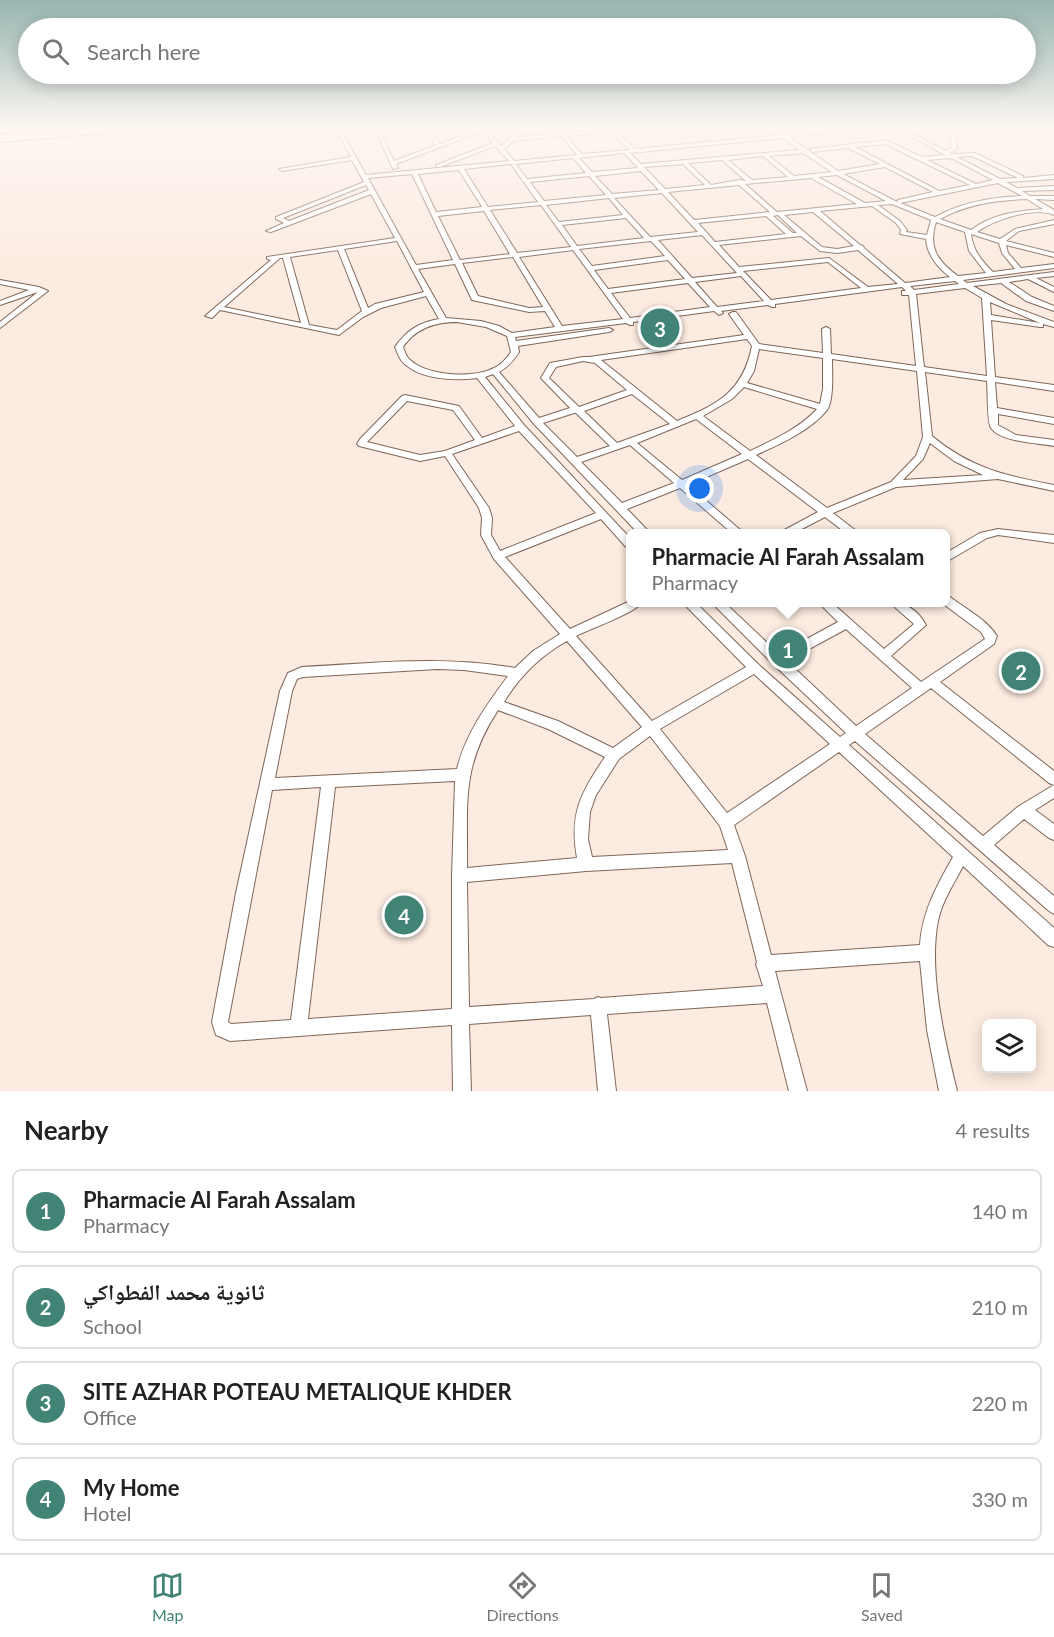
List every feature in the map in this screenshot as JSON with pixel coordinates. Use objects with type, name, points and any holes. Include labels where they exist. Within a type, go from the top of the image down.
[{"type":"street","points":[[289,223],[278,218],[376,178]]},
{"type":"street","points":[[417,178],[476,298],[524,309],[546,309]]},
{"type":"street","points":[[467,178],[560,329]]},
{"type":"street","points":[[523,178],[630,323]]},
{"type":"street","points":[[525,181],[554,178]]},
{"type":"street","points":[[594,178],[718,312],[732,314],[1054,266]]},
{"type":"street","points":[[650,178],[775,308]]},
{"type":"street","points":[[701,178],[708,185]]},
{"type":"street","points":[[746,178],[750,181]]},
{"type":"street","points":[[435,214],[782,178]]},
{"type":"street","points":[[815,178],[864,205]]},
{"type":"street","points":[[846,178],[891,202],[971,232],[1054,253]]},
{"type":"street","points":[[858,178],[936,219],[983,202],[1054,198]]},
{"type":"street","points":[[910,178],[937,192]]},
{"type":"street","points":[[960,178],[974,185]]},
{"type":"street","points":[[993,178],[1051,211]]},
{"type":"street","points":[[900,201],[974,185],[1023,178]]},
{"type":"street","points":[[366,180],[443,320]]},
{"type":"street","points":[[739,182],[774,214],[820,249],[837,251],[861,248]]},
{"type":"street","points":[[1016,190],[1054,188]]},
{"type":"street","points":[[269,231],[372,190]]},
{"type":"street","points":[[692,222],[891,202]]},
{"type":"street","points":[[873,204],[898,222],[904,230],[902,232],[930,238]]},
{"type":"street","points":[[815,210],[909,288],[928,437],[920,457],[894,484]]},
{"type":"street","points":[[992,274],[972,256],[969,249],[971,232],[988,220],[1013,213],[1051,211]]},
{"type":"street","points":[[774,214],[792,236]]},
{"type":"street","points":[[556,224],[628,216]]},
{"type":"street","points":[[936,219],[930,238],[934,255],[957,279],[987,298],[1054,326]]},
{"type":"street","points":[[1003,241],[1017,230],[1054,222]]},
{"type":"street","points":[[414,267],[703,233]]},
{"type":"street","points":[[714,244],[802,234]]},
{"type":"street","points":[[269,258],[399,239]]},
{"type":"street","points":[[1003,241],[1005,253],[1020,271]]},
{"type":"street","points":[[340,247],[366,311]]},
{"type":"street","points":[[209,316],[283,256]]},
{"type":"street","points":[[283,256],[306,326]]},
{"type":"street","points":[[590,268],[669,258]]},
{"type":"street","points":[[607,291],[828,260],[867,290]]},
{"type":"street","points":[[511,335],[718,312],[768,302],[867,290],[967,286],[1054,274]]},
{"type":"street","points":[[1029,278],[1054,290]]},
{"type":"street","points":[[1003,281],[1029,299],[1054,309]]},
{"type":"street","points":[[0,282],[43,290],[43,293],[0,326]]},
{"type":"street","points":[[0,303],[40,289]]},
{"type":"street","points":[[219,308],[339,333],[366,311],[392,301],[428,293]]},
{"type":"street","points":[[987,298],[994,426],[998,431],[1054,443]]},
{"type":"street","points":[[0,318],[17,312]]},
{"type":"street","points":[[575,461],[675,424],[718,405],[742,384],[754,358],[756,346],[732,314]]},
{"type":"street","points":[[987,317],[1054,326]]},
{"type":"street","points":[[443,320],[479,322],[498,327],[511,335],[515,344],[515,352],[510,360],[494,371],[464,377],[431,373],[412,366],[402,356],[399,347],[411,332],[423,325],[443,320]]},
{"type":"street","points":[[515,344],[630,323]]},
{"type":"street","points":[[620,508],[750,454],[795,432],[824,408],[827,379],[825,328]]},
{"type":"street","points":[[615,446],[545,378],[553,365],[573,360],[750,336]]},
{"type":"street","points":[[756,346],[1054,388]]},
{"type":"street","points":[[592,359],[675,424]]},
{"type":"street","points":[[494,371],[537,422],[641,529]]},
{"type":"street","points":[[479,375],[521,427],[626,540]]},
{"type":"street","points":[[742,384],[824,408]]},
{"type":"street","points":[[537,422],[634,390]]},
{"type":"street","points":[[480,441],[456,408],[405,398],[362,444],[412,457],[447,453],[521,427]]},
{"type":"street","points":[[992,411],[1054,421]]},
{"type":"street","points":[[696,415],[848,529]]},
{"type":"street","points":[[928,437],[956,460],[996,477],[1054,488]]},
{"type":"street","points":[[630,441],[734,529]]},
{"type":"street","points":[[447,453],[484,508],[487,518],[486,535],[498,556],[651,728],[726,822],[738,856],[798,1091]]},
{"type":"street","points":[[792,529],[826,512],[894,484],[996,477]]},
{"type":"street","points":[[498,556],[603,514]]},
{"type":"street","points":[[950,555],[984,535],[998,532],[1054,539]]},
{"type":"street","points":[[726,822],[990,641],[991,636],[985,629],[950,604]]},
{"type":"street","points":[[462,1091],[459,876],[462,775],[475,741],[517,673],[536,654],[567,635],[629,607]]},
{"type":"street","points":[[691,607],[840,746],[1054,939]]},
{"type":"street","points":[[720,607],[856,734],[1054,906]]},
{"type":"street","points":[[827,607],[883,656],[1054,779]]},
{"type":"street","points":[[883,656],[920,625],[899,607]]},
{"type":"street","points":[[777,661],[845,624]]},
{"type":"street","points":[[517,673],[470,666],[419,666],[302,672],[292,676],[288,683],[266,784],[220,1022],[222,1029],[230,1033],[772,994]]},
{"type":"street","points":[[586,864],[581,838],[583,812],[590,792],[614,754],[651,728],[755,668]]},
{"type":"street","points":[[496,704],[553,725],[614,754]]},
{"type":"street","points":[[266,784],[462,775]]},
{"type":"street","points":[[298,1028],[329,782]]},
{"type":"street","points":[[982,845],[1024,810],[1054,791]]},
{"type":"street","points":[[1024,810],[1054,833]]},
{"type":"street","points":[[459,876],[586,864],[738,856]]},
{"type":"street","points":[[948,1091],[933,1014],[928,952],[930,922],[961,856]]},
{"type":"street","points":[[764,964],[928,952]]},
{"type":"street","points":[[598,1005],[607,1091]]},
{"type":"place","name":"SITE AZHAR POTEAU METALIQUE KHDER","points":[[660,328]]},
{"type":"place","name":"Pharmacie Al Farah Assalam","points":[[788,649]]},
{"type":"place","name":"ثانوية محمد الفطواكي","points":[[1021,671]]},
{"type":"place","name":"My Home","points":[[404,915]]}]
